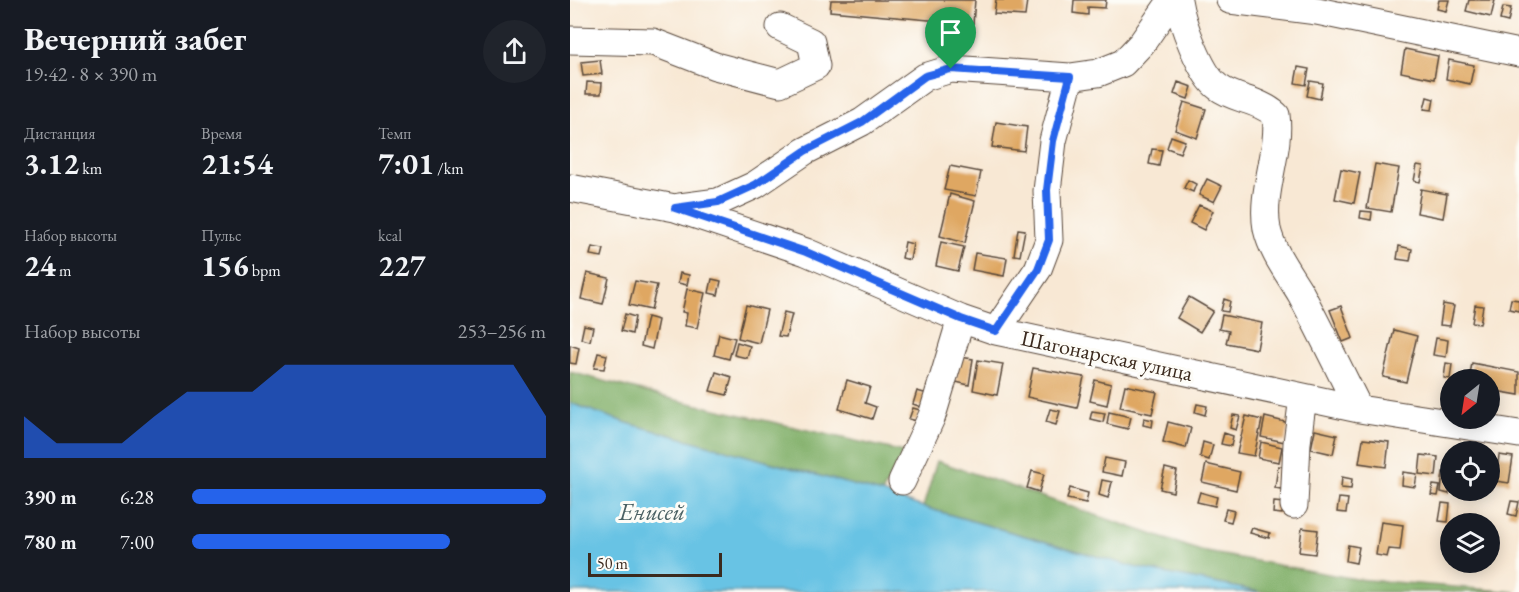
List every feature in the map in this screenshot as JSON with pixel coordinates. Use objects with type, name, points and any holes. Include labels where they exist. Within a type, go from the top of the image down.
[{"type":"street","points":[[675,208],[718,202],[755,185],[805,151],[862,122],[925,76],[951,69],[1070,77],[1098,73],[1123,63],[1142,43],[1172,0]]},
{"type":"street","points":[[1178,0],[1181,17],[1204,70],[1217,87],[1266,106],[1276,115],[1278,129],[1267,198],[1267,228],[1275,249],[1302,296],[1359,409]]},
{"type":"street","points":[[1230,0],[1317,11],[1519,52]]},
{"type":"street","points":[[570,40],[653,42],[715,66],[780,83],[816,66],[811,42],[780,27]]},
{"type":"street","points":[[996,331],[1038,269],[1049,240],[1047,190],[1053,141],[1070,77]]},
{"type":"street","name":"Шагонарская улица","points":[[570,188],[675,208],[806,252],[961,319],[996,331],[1359,409],[1519,434]]},
{"type":"street","points":[[903,481],[932,416],[961,319]]},
{"type":"street","points":[[1294,505],[1297,443],[1303,397]]},
{"type":"green space","points":[[570,372],[676,400],[904,452],[882,493],[627,423],[570,403]]},
{"type":"green space","points":[[937,461],[1201,551],[1356,579],[1516,592],[1259,592],[1134,567],[923,507]]},
{"type":"water","name":"Енисей","points":[[570,403],[627,423],[882,493],[923,507],[1134,567],[1259,592],[570,592]]},
{"type":"building","points":[[831,0],[975,0],[973,24],[830,11]]},
{"type":"building","points":[[996,0],[1027,0],[1025,16],[994,14]]},
{"type":"building","points":[[1074,0],[1106,0],[1105,8],[1088,7],[1088,15],[1073,13]]},
{"type":"building","points":[[1439,0],[1449,0],[1446,11],[1437,9]]},
{"type":"building","points":[[1469,0],[1495,0],[1491,17],[1466,11]]},
{"type":"building","points":[[1503,7],[1511,8],[1508,22],[1500,20]]},
{"type":"building","points":[[1405,49],[1438,56],[1434,79],[1401,72]]},
{"type":"building","points":[[600,60],[602,74],[583,76],[581,62]]},
{"type":"building","points":[[1449,60],[1474,65],[1470,84],[1446,79]]},
{"type":"building","points":[[1298,67],[1309,69],[1306,85],[1295,83]]},
{"type":"building","points":[[1310,81],[1323,83],[1320,99],[1307,96]]},
{"type":"building","points":[[587,82],[602,83],[601,94],[586,94]]},
{"type":"building","points":[[1178,82],[1192,87],[1188,99],[1174,94]]},
{"type":"building","points":[[1427,97],[1434,99],[1432,110],[1424,109]]},
{"type":"building","points":[[1184,102],[1206,109],[1197,138],[1175,130]]},
{"type":"building","points":[[996,122],[1027,127],[1024,151],[992,147]]},
{"type":"building","points":[[1171,136],[1185,141],[1180,153],[1167,148]]},
{"type":"building","points":[[1152,149],[1162,150],[1159,166],[1149,164]]},
{"type":"building","points":[[1375,164],[1399,168],[1391,212],[1367,208]]},
{"type":"building","points":[[1417,165],[1423,166],[1420,182],[1414,181]]},
{"type":"building","points":[[950,166],[981,172],[976,196],[944,190]]},
{"type":"building","points":[[1341,169],[1360,173],[1354,203],[1335,199]]},
{"type":"building","points":[[1207,179],[1222,186],[1214,202],[1199,195]]},
{"type":"building","points":[[1188,180],[1196,184],[1193,192],[1184,188]]},
{"type":"building","points":[[1421,189],[1447,194],[1443,218],[1417,213]]},
{"type":"building","points":[[950,194],[975,201],[965,243],[940,236]]},
{"type":"building","points":[[1199,205],[1213,211],[1204,230],[1190,223]]},
{"type":"building","points":[[1361,211],[1372,212],[1371,220],[1360,218]]},
{"type":"building","points":[[1018,229],[1025,230],[1020,256],[1014,255]]},
{"type":"building","points":[[905,242],[913,244],[910,260],[902,258]]},
{"type":"building","points":[[941,242],[964,247],[958,271],[936,266]]},
{"type":"building","points":[[1399,246],[1412,249],[1410,261],[1397,259]]},
{"type":"building","points":[[592,247],[604,249],[602,257],[590,255]]},
{"type":"building","points":[[975,253],[1007,258],[1004,276],[972,270]]},
{"type":"building","points":[[587,273],[609,278],[603,304],[581,299]]},
{"type":"building","points":[[680,273],[689,275],[687,285],[678,283]]},
{"type":"building","points":[[712,279],[721,281],[718,295],[709,293]]},
{"type":"building","points":[[635,281],[657,285],[651,310],[629,305]]},
{"type":"building","points":[[687,289],[705,293],[697,328],[685,326],[687,313],[682,312]]},
{"type":"building","points":[[1189,297],[1213,311],[1200,332],[1177,318]]},
{"type":"building","points":[[1224,299],[1230,301],[1228,312],[1221,311]]},
{"type":"building","points":[[1511,299],[1519,300],[1519,311],[1509,309]]},
{"type":"building","points":[[1443,304],[1454,306],[1450,326],[1440,325]]},
{"type":"building","points":[[746,305],[767,310],[759,343],[738,338]]},
{"type":"building","points":[[1475,305],[1483,306],[1480,324],[1472,323]]},
{"type":"building","points":[[1341,306],[1353,338],[1343,342],[1330,310]]},
{"type":"building","points":[[784,312],[792,314],[786,337],[778,336]]},
{"type":"building","points":[[625,314],[635,317],[632,334],[621,331]]},
{"type":"building","points":[[1222,315],[1262,323],[1257,349],[1226,343],[1229,331],[1219,329]]},
{"type":"building","points":[[647,317],[658,320],[652,349],[641,346]]},
{"type":"building","points":[[584,325],[593,327],[590,341],[581,339]]},
{"type":"building","points":[[1394,330],[1417,336],[1406,382],[1383,377]]},
{"type":"building","points":[[719,334],[735,338],[729,359],[714,355]]},
{"type":"building","points":[[1436,338],[1448,340],[1446,357],[1433,355]]},
{"type":"building","points":[[737,342],[750,346],[747,358],[734,355]]},
{"type":"building","points":[[570,345],[579,348],[576,364],[570,363]]},
{"type":"building","points":[[598,353],[607,355],[604,369],[594,368]]},
{"type":"building","points":[[960,357],[973,359],[969,385],[956,382]]},
{"type":"building","points":[[978,360],[1003,364],[997,395],[973,390]]},
{"type":"building","points":[[1446,363],[1452,364],[1451,369],[1445,369]]},
{"type":"building","points":[[1472,363],[1519,372],[1519,395],[1500,392],[1500,369],[1471,369]]},
{"type":"building","points":[[1033,368],[1084,377],[1077,408],[1027,397]]},
{"type":"building","points":[[716,372],[732,377],[727,395],[710,391]]},
{"type":"building","points":[[847,380],[870,387],[865,403],[876,407],[872,419],[839,409]]},
{"type":"building","points":[[1095,380],[1111,384],[1107,405],[1090,401]]},
{"type":"building","points":[[1125,385],[1157,392],[1152,414],[1120,407]]},
{"type":"building","points":[[917,391],[928,394],[924,408],[913,404]]},
{"type":"building","points":[[1197,404],[1207,406],[1205,415],[1195,412]]},
{"type":"building","points":[[913,408],[920,410],[917,421],[909,419]]},
{"type":"building","points":[[1050,409],[1060,411],[1056,425],[1046,422]]},
{"type":"building","points":[[1092,411],[1105,413],[1103,422],[1090,419]]},
{"type":"building","points":[[1109,412],[1131,417],[1128,429],[1107,424]]},
{"type":"building","points":[[1233,415],[1240,416],[1236,430],[1230,428]]},
{"type":"building","points":[[1246,416],[1262,420],[1254,456],[1237,453]]},
{"type":"building","points":[[1265,417],[1289,423],[1285,442],[1261,437]]},
{"type":"building","points":[[1144,418],[1153,420],[1152,427],[1143,425]]},
{"type":"building","points":[[1168,422],[1191,428],[1186,448],[1163,442]]},
{"type":"building","points":[[1315,430],[1337,435],[1333,454],[1311,449]]},
{"type":"building","points":[[1224,433],[1233,436],[1231,446],[1221,444]]},
{"type":"building","points":[[1363,439],[1389,442],[1386,467],[1359,463]]},
{"type":"building","points":[[1203,442],[1213,445],[1209,460],[1200,457]]},
{"type":"building","points":[[1261,442],[1282,447],[1279,462],[1258,458]]},
{"type":"building","points":[[1421,455],[1438,457],[1436,476],[1419,474]]},
{"type":"building","points":[[1500,455],[1513,457],[1509,483],[1500,482]]},
{"type":"building","points":[[1105,458],[1125,462],[1122,476],[1102,472]]},
{"type":"building","points":[[1206,464],[1240,472],[1236,490],[1202,482]]},
{"type":"building","points":[[1278,466],[1288,467],[1286,490],[1275,488]]},
{"type":"building","points":[[1165,468],[1177,471],[1173,492],[1160,489]]},
{"type":"building","points":[[1032,471],[1044,474],[1039,492],[1027,488]]},
{"type":"building","points":[[1403,472],[1417,474],[1415,487],[1402,485]]},
{"type":"building","points":[[1342,477],[1352,479],[1351,489],[1341,488]]},
{"type":"building","points":[[1102,480],[1112,482],[1108,498],[1099,495]]},
{"type":"building","points":[[1433,485],[1440,486],[1438,496],[1431,495]]},
{"type":"building","points":[[1070,488],[1088,493],[1086,503],[1067,499]]},
{"type":"building","points":[[1200,492],[1217,497],[1215,506],[1197,502]]},
{"type":"building","points":[[1339,498],[1348,499],[1346,513],[1337,512]]},
{"type":"building","points":[[1511,501],[1519,502],[1516,516],[1508,514]]},
{"type":"building","points":[[1274,502],[1284,503],[1282,514],[1273,513]]},
{"type":"building","points":[[1442,503],[1450,504],[1449,513],[1440,513]]},
{"type":"building","points":[[1226,509],[1234,511],[1231,522],[1223,520]]},
{"type":"building","points":[[1381,522],[1403,525],[1400,550],[1389,549],[1387,557],[1376,555]]},
{"type":"building","points":[[1252,528],[1270,533],[1269,538],[1250,533]]},
{"type":"building","points":[[1302,528],[1318,530],[1315,554],[1299,552]]},
{"type":"building","points":[[1348,545],[1359,547],[1356,563],[1346,561]]},
{"type":"route","points":[[951,69],[1070,77],[1053,141],[1047,190],[1049,240],[1038,269],[996,331],[961,319],[806,252],[675,208],[718,202],[755,185],[805,151],[862,122],[925,76],[951,69]]}]
